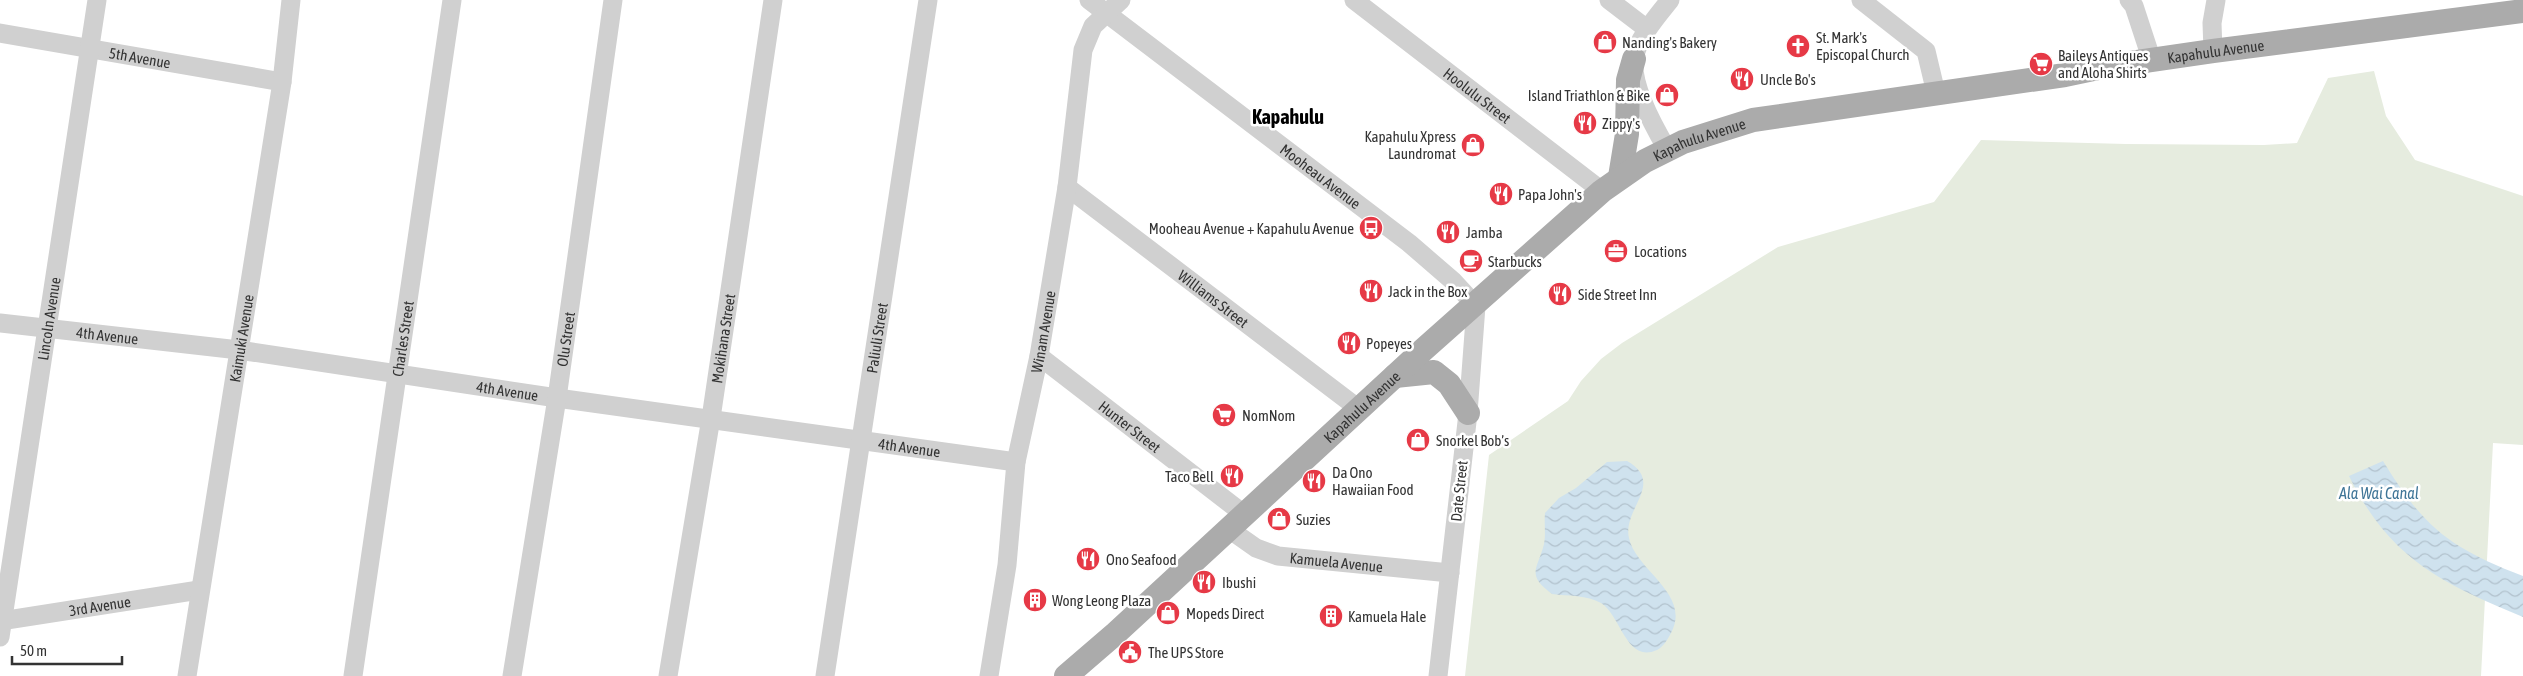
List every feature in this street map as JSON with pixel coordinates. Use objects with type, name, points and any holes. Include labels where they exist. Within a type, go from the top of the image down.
[{"type":"main road","name":"Kapahulu Avenue","points":[[1066,676],[1359,409],[1611,184],[1667,148],[1753,120],[2213,51],[2523,11]]},
{"type":"main road","points":[[1611,184],[1627,134],[1628,80],[1634,59]]},
{"type":"main road","points":[[1396,376],[1434,372],[1449,384],[1468,412]]},
{"type":"street","name":"Lincoln Avenue","points":[[1,626],[49,328],[97,0]]},
{"type":"street","name":"Kaimuki Avenue","points":[[187,676],[199,590],[282,82],[291,0]]},
{"type":"street","name":"Charles Street","points":[[353,676],[452,0]]},
{"type":"street","name":"Olu Street","points":[[512,676],[557,398],[613,0]]},
{"type":"street","name":"Mokihana Street","points":[[668,676],[711,418],[773,0]]},
{"type":"street","name":"Paliuli Street","points":[[826,676],[928,0]]},
{"type":"street","name":"Mooheau Avenue","points":[[1089,0],[1409,243],[1453,281],[1476,306]]},
{"type":"street","name":"Winam Avenue","points":[[989,676],[1007,565],[1016,462],[1039,356],[1067,187],[1084,50],[1094,26],[1121,0]]},
{"type":"street","name":"Hoolulu Street","points":[[1354,0],[1611,184]]},
{"type":"street","points":[[1609,0],[1647,30]]},
{"type":"street","points":[[1667,148],[1650,120],[1639,89],[1634,59],[1647,30],[1670,0]]},
{"type":"street","points":[[1860,0],[1926,51],[1936,93]]},
{"type":"street","points":[[2129,0],[2134,6],[2152,61]]},
{"type":"street","points":[[2213,51],[2212,23],[2216,0]]},
{"type":"street","name":"5th Avenue","points":[[0,33],[282,82]]},
{"type":"street","name":"Williams Street","points":[[1067,187],[1359,409]]},
{"type":"street","name":"Date Street","points":[[1438,676],[1468,412],[1476,306]]},
{"type":"street","name":"4th Avenue","points":[[0,323],[238,350],[398,372],[557,398],[1016,462]]},
{"type":"street","name":"Hunter Street","points":[[1039,356],[1237,522]]},
{"type":"street","name":"Kamuela Avenue","points":[[1237,522],[1256,548],[1278,556],[1450,573]]},
{"type":"street","name":"3rd Avenue","points":[[1,626],[199,590]]},
{"type":"shaded area","points":[[2374,71],[2386,116],[2415,160],[2523,196],[2523,445],[2493,443],[2481,676],[1465,676],[1489,455],[1568,401],[1581,381],[1601,359],[1622,343],[1778,247],[1934,202],[1981,140],[2126,144],[2264,145],[2297,143],[2328,78]]},
{"type":"water","points":[[1627,461],[1638,469],[1643,478],[1640,497],[1631,517],[1629,538],[1641,561],[1669,595],[1674,606],[1676,619],[1671,633],[1663,645],[1657,650],[1647,652],[1638,650],[1631,644],[1614,617],[1601,603],[1584,597],[1552,594],[1536,576],[1545,540],[1545,513],[1559,498],[1576,488],[1607,462]]},
{"type":"water","name":"Ala Wai Canal","points":[[2383,461],[2412,503],[2441,533],[2476,556],[2523,576],[2523,617],[2494,605],[2443,579],[2421,565],[2400,548],[2382,528],[2349,476]]},
{"type":"place","name":"Nanding's Bakery","points":[[1605,42]]},
{"type":"place","name":"St. Mark's Episcopal Church","points":[[1798,46]]},
{"type":"place","name":"Baileys Antiques and Aloha Shirts","points":[[2041,64]]},
{"type":"place","name":"Uncle Bo's","points":[[1742,79]]},
{"type":"place","name":"Island Triathlon & Bike","points":[[1667,95]]},
{"type":"place","name":"Zippy's","points":[[1585,123]]},
{"type":"place","name":"Kapahulu Xpress Laundromat","points":[[1473,145]]},
{"type":"place","name":"Papa John's","points":[[1501,194]]},
{"type":"place","name":"Mooheau Avenue + Kapahulu Avenue","points":[[1371,228]]},
{"type":"place","name":"Jamba","points":[[1448,232]]},
{"type":"place","name":"Locations","points":[[1616,251]]},
{"type":"place","name":"Starbucks","points":[[1471,261]]},
{"type":"place","name":"Jack in the Box","points":[[1371,291]]},
{"type":"place","name":"Side Street Inn","points":[[1560,294]]},
{"type":"place","name":"Popeyes","points":[[1349,343]]},
{"type":"place","name":"NomNom","points":[[1224,415]]},
{"type":"place","name":"Snorkel Bob’s","points":[[1418,440]]},
{"type":"place","name":"Taco Bell","points":[[1232,476]]},
{"type":"place","name":"Da Ono Hawaiian Food","points":[[1314,481]]},
{"type":"place","name":"Suzies","points":[[1279,519]]},
{"type":"place","name":"Ono Seafood","points":[[1088,559]]},
{"type":"place","name":"Ibushi","points":[[1204,582]]},
{"type":"place","name":"Wong Leong Plaza","points":[[1035,600]]},
{"type":"place","name":"Mopeds Direct","points":[[1168,613]]},
{"type":"place","name":"Kamuela Hale","points":[[1331,616]]},
{"type":"place","name":"The UPS Store","points":[[1130,652]]},
{"type":"district","name":"Kapahulu","points":[[1288,116]]}]
